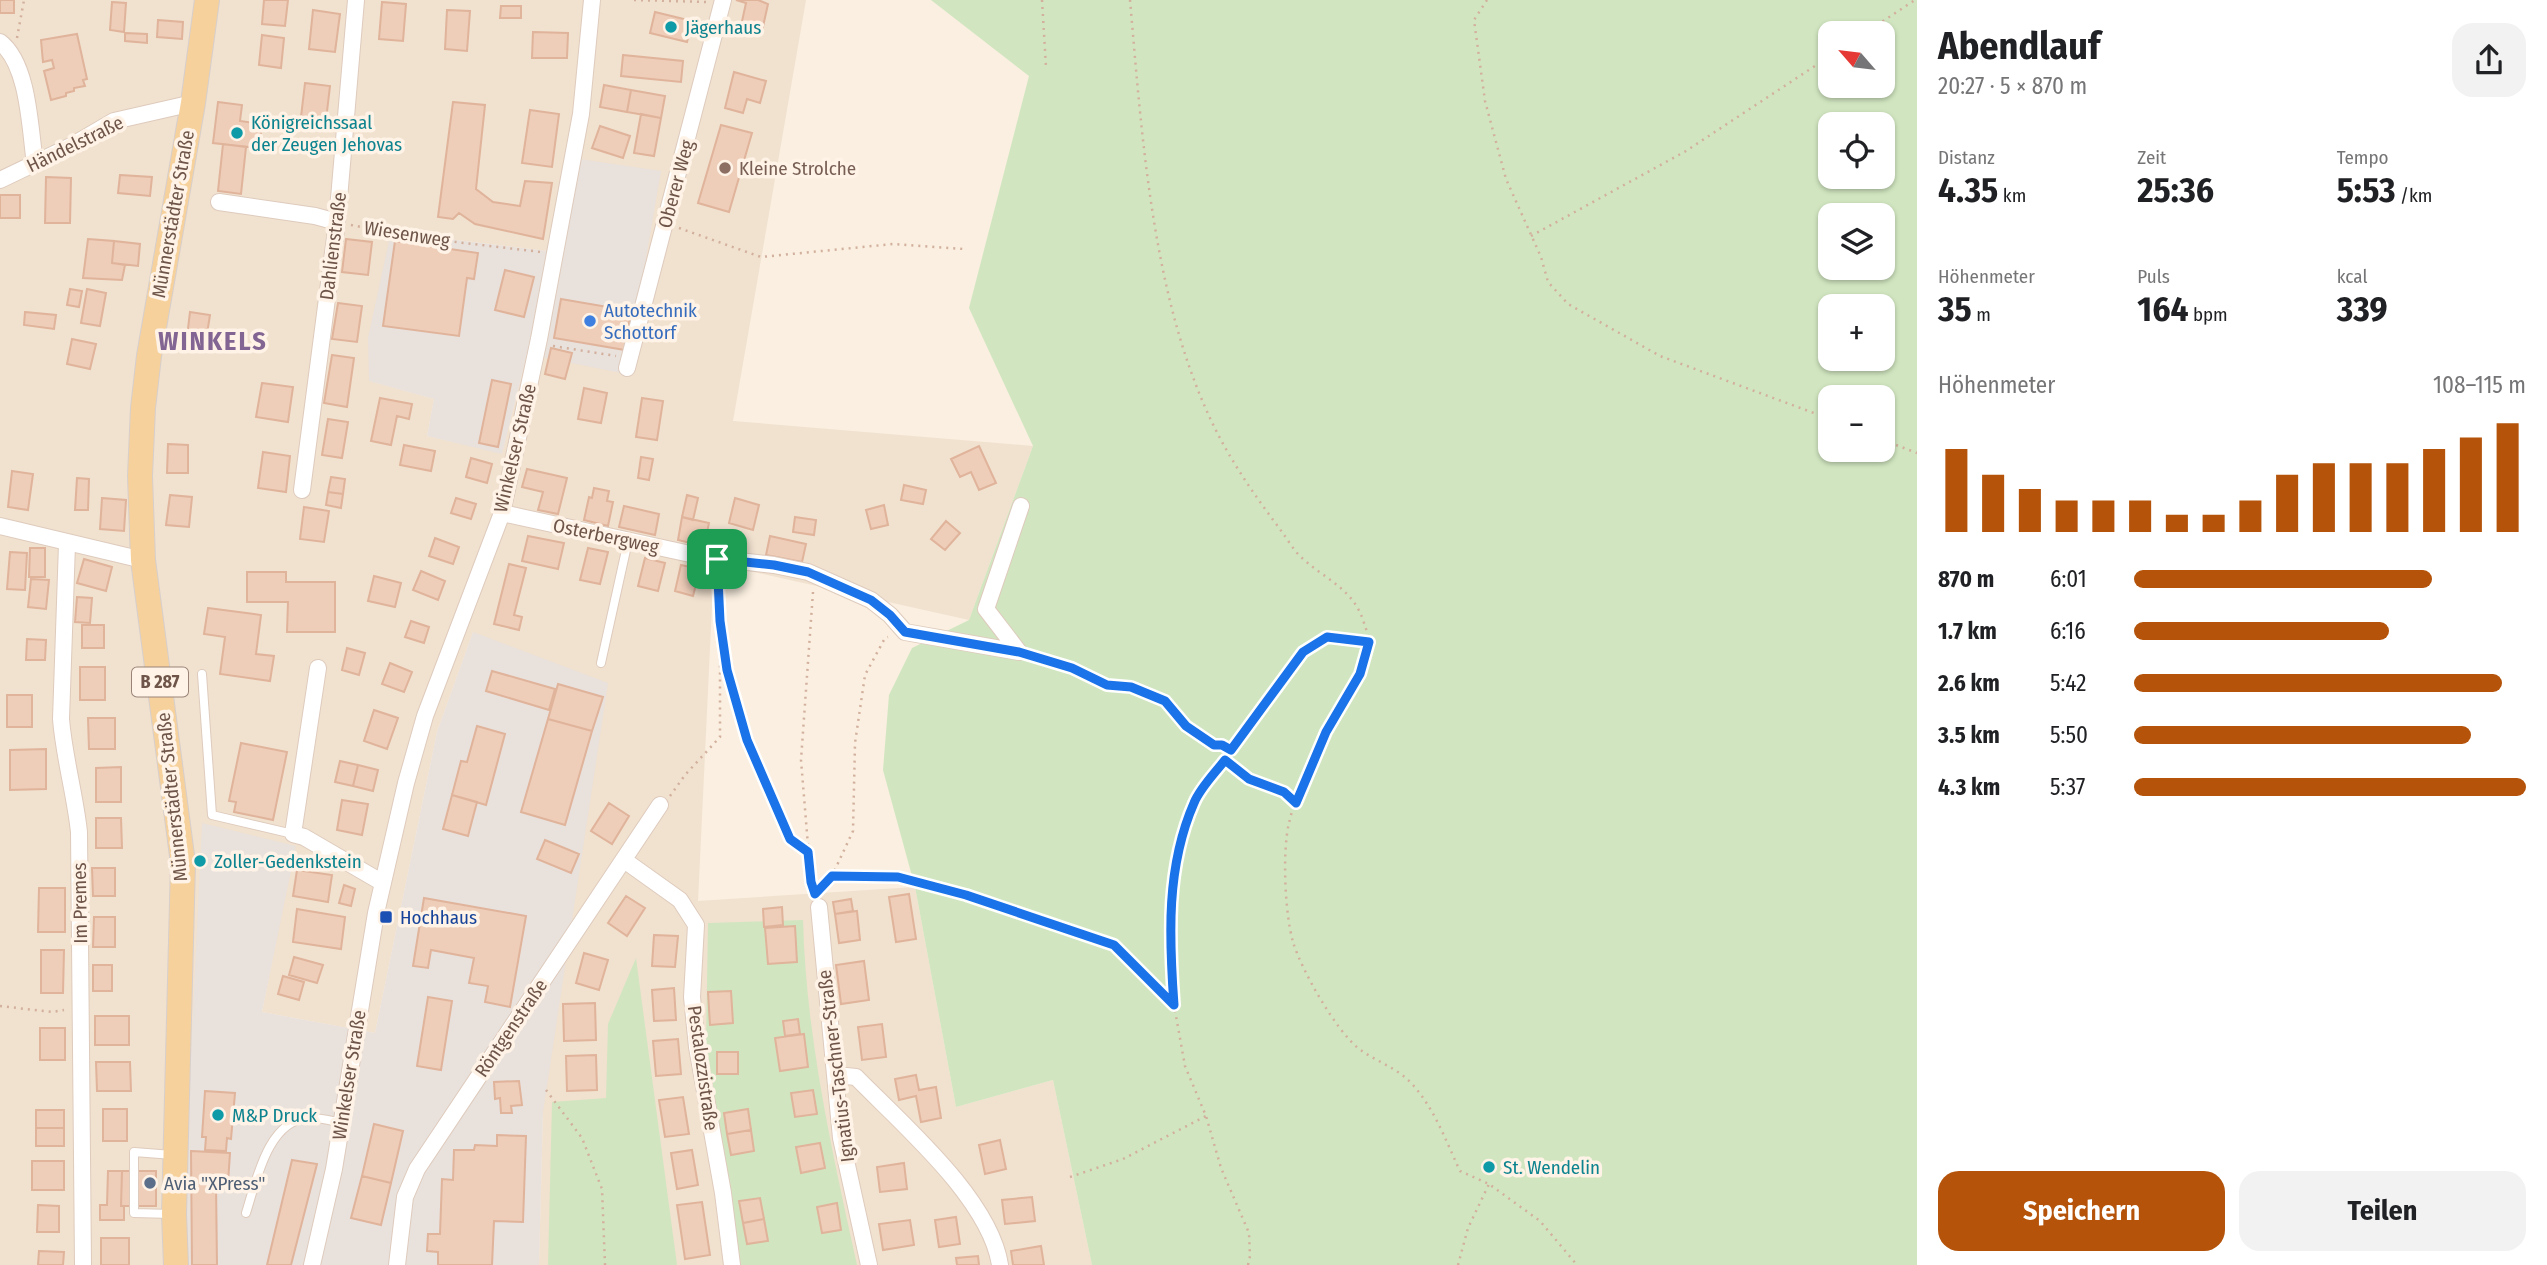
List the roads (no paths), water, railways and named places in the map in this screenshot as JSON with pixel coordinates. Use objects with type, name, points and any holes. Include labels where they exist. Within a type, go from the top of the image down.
[{"type":"main road","name":"Münnerstädter Straße","points":[[176,1265],[174,1214],[183,863],[143,560],[140,476],[143,408],[159,288],[193,103],[207,0]]},
{"type":"street","name":"Dahlienstraße","points":[[302,490],[337,222],[356,0]]},
{"type":"street","name":"Winkelser Straße","points":[[312,1265],[342,1123],[365,972],[383,883],[425,716],[502,513],[538,342],[581,114],[592,0]]},
{"type":"street","name":"Oberer Weg","points":[[628,363],[722,1]]},
{"type":"street","points":[[0,42],[14,57],[25,93],[35,164]]},
{"type":"street","name":"Händelstraße","points":[[0,180],[114,121],[193,103]]},
{"type":"street","name":"Wiesenweg","points":[[219,202],[315,216],[337,222]]},
{"type":"street","name":"Osterbergweg","points":[[502,513],[717,559],[774,565],[814,575],[871,600],[905,632],[1019,652],[986,609],[1021,506]]},
{"type":"street","points":[[0,526],[143,560]]},
{"type":"street","name":"Im Premes","points":[[67,544],[61,719],[62,741],[75,794],[79,832],[83,1265]]},
{"type":"street","points":[[318,668],[293,834],[304,837],[383,883]]},
{"type":"street","name":"Röntgenstraße","points":[[397,1265],[405,1196],[417,1169],[665,801]]},
{"type":"street","name":"Pestalozzistraße","points":[[625,860],[680,900],[696,925],[692,997],[696,1047],[723,1193],[732,1265]]},
{"type":"street","name":"Ignatius-Taschner-Straße","points":[[818,907],[841,1138],[869,1265]]},
{"type":"street","points":[[836,1075],[856,1077],[960,1184],[982,1217],[998,1253],[1000,1265]]},
{"type":"lane","points":[[601,663],[628,541]]},
{"type":"lane","points":[[202,674],[212,816],[293,834]]},
{"type":"lane","points":[[247,1213],[262,1163],[276,1136],[293,1121],[309,1118],[342,1123]]},
{"type":"lane","points":[[174,1214],[134,1213],[134,1152],[176,1156]]},
{"type":"place","name":"Jägerhaus","points":[[671,27]]},
{"type":"place","name":"Königreichssaal der Zeugen Jehovas","points":[[237,133]]},
{"type":"place","name":"Kleine Strolche","points":[[725,168]]},
{"type":"place","name":"Autotechnik Schottorf","points":[[590,321]]},
{"type":"place","name":"Zoller-Gedenkstein","points":[[200,861]]},
{"type":"place","name":"Hochhaus","points":[[386,917]]},
{"type":"place","name":"M&P Druck","points":[[218,1115]]},
{"type":"place","name":"St. Wendelin","points":[[1489,1167]]},
{"type":"place","name":"Avia \"XPress\"","points":[[150,1183]]},
{"type":"district","name":"WINKELS","points":[[213,341]]}]
